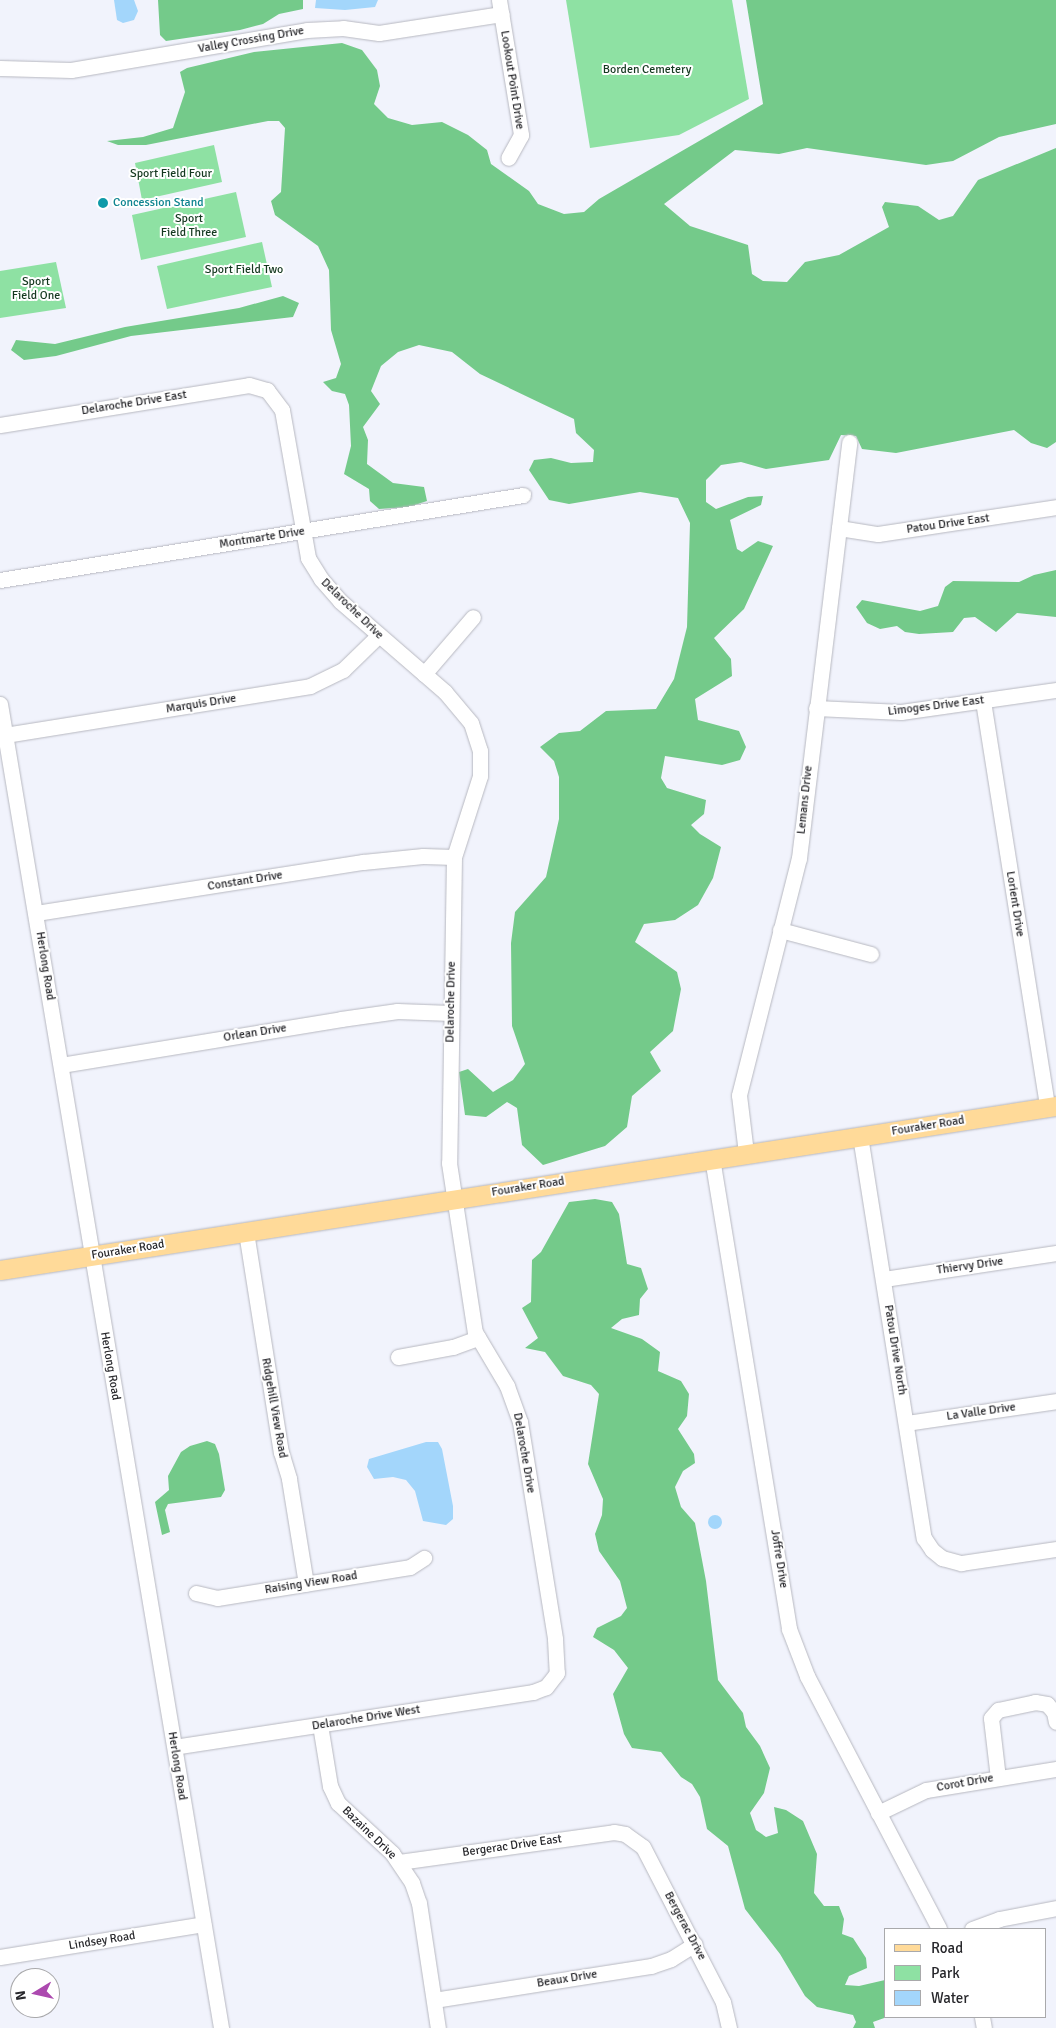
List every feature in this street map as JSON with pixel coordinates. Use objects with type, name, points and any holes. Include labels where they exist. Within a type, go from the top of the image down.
[{"type":"main road","name":"Fouraker Road","points":[[0,1270],[712,1158],[1052,1107]]},
{"type":"street","name":"Valley Crossing Drive","points":[[0,68],[39,67],[71,70],[308,30],[343,28],[379,33],[500,7]]},
{"type":"street","name":"Lookout Point Drive","points":[[500,7],[521,135],[508,158]]},
{"type":"street","name":"Delaroche Drive East","points":[[0,425],[249,385],[267,390]]},
{"type":"street","name":"Delaroche Drive","points":[[267,390],[282,410],[308,558],[321,580],[379,635],[445,692],[471,723],[480,751],[480,776],[454,857],[449,1138],[456,1199],[478,1338],[507,1386],[520,1422],[555,1639],[557,1673],[554,1679]]},
{"type":"street","name":"Lemans Drive","points":[[746,1153],[739,1095],[799,858],[849,442]]},
{"type":"street","name":"Montmarte Drive","points":[[0,580],[523,495]]},
{"type":"street","name":"Patou Drive East","points":[[839,528],[878,534],[1056,507]]},
{"type":"street","points":[[424,674],[473,617]]},
{"type":"street","name":"Marquis Drive","points":[[5,735],[310,686],[343,670],[379,635]]},
{"type":"street","name":"Limoges Drive East","points":[[816,708],[901,712],[1056,690]]},
{"type":"street","name":"Lorient Drive","points":[[983,701],[1052,1107]]},
{"type":"street","name":"Herlong Road","points":[[0,704],[221,2028]]},
{"type":"street","name":"Constant Drive","points":[[36,913],[363,862],[423,856],[454,857]]},
{"type":"street","points":[[780,930],[871,954]]},
{"type":"street","name":"Orlean Drive","points":[[61,1065],[397,1011],[450,1013]]},
{"type":"street","name":"Patou Drive North","points":[[860,1136],[884,1279],[922,1532],[932,1550],[942,1558],[961,1563],[1056,1549]]},
{"type":"street","name":"Joffre Drive","points":[[712,1158],[789,1628],[802,1666],[937,1928]]},
{"type":"street","name":"Ridgehill View Road","points":[[246,1232],[281,1452],[288,1478],[306,1584]]},
{"type":"street","name":"Thiervy Drive","points":[[884,1279],[1056,1253]]},
{"type":"street","points":[[398,1357],[453,1347],[478,1338]]},
{"type":"street","name":"La Valle Drive","points":[[906,1423],[1056,1401]]},
{"type":"street","name":"Raising View Road","points":[[196,1593],[218,1598],[410,1567],[424,1558]]},
{"type":"street","name":"Delaroche Drive West","points":[[174,1747],[533,1692],[554,1679]]},
{"type":"street","points":[[998,1778],[991,1718],[998,1710],[1035,1702],[1047,1704],[1054,1712],[1056,1722]]},
{"type":"street","name":"Bazaine Drive","points":[[320,1725],[330,1786],[338,1803],[399,1862],[412,1883],[418,1903],[438,2028]]},
{"type":"street","name":"Corot Drive","points":[[878,1813],[926,1790],[1056,1769]]},
{"type":"street","name":"Bergerac Drive East","points":[[399,1862],[614,1832],[624,1834]]},
{"type":"street","name":"Bergerac Drive","points":[[624,1834],[643,1847],[695,1944],[723,2002],[729,2028]]},
{"type":"street","points":[[975,1928],[999,1919],[1056,1908]]},
{"type":"street","name":"Lindsey Road","points":[[0,1957],[203,1924]]},
{"type":"street","name":"Beaux Drive","points":[[434,2000],[651,1966],[671,1959],[695,1944]]},
{"type":"green space","points":[[158,0],[303,0],[303,9],[279,14],[263,24],[240,30],[166,41],[160,35]]},
{"type":"green space","name":"Borden Cemetery","points":[[566,0],[732,0],[749,99],[679,135],[590,148]]},
{"type":"green space","points":[[746,0],[1056,0],[1056,124],[999,137],[953,161],[926,165],[807,148],[779,154],[735,150],[664,204],[690,226],[748,245],[752,274],[763,281],[787,282],[805,262],[839,255],[889,227],[882,207],[885,202],[918,206],[939,220],[953,216],[978,180],[1056,148],[1056,442],[1047,448],[1031,443],[1014,430],[896,453],[862,449],[856,436],[841,435],[829,460],[766,469],[741,462],[721,465],[706,480],[706,502],[716,509],[748,497],[763,496],[761,505],[730,520],[737,549],[742,552],[758,541],[773,546],[744,609],[714,638],[731,659],[732,676],[695,699],[698,720],[739,731],[746,747],[740,760],[722,765],[665,756],[661,778],[667,788],[706,800],[704,814],[691,825],[700,834],[721,847],[713,878],[698,905],[675,920],[644,924],[635,942],[677,972],[681,989],[673,1031],[650,1052],[661,1071],[632,1096],[627,1127],[605,1146],[543,1165],[522,1145],[517,1108],[507,1102],[486,1117],[465,1115],[459,1072],[468,1069],[493,1092],[513,1080],[525,1064],[512,1026],[511,943],[515,912],[546,877],[559,819],[559,777],[554,761],[540,747],[559,733],[580,731],[606,711],[656,709],[674,679],[687,627],[690,523],[678,498],[640,492],[569,504],[549,500],[529,470],[534,460],[551,458],[571,463],[593,462],[594,450],[576,433],[574,419],[480,374],[452,352],[419,345],[398,352],[381,366],[371,391],[380,404],[363,427],[368,440],[367,464],[393,483],[424,487],[427,501],[409,507],[379,509],[370,501],[369,489],[344,474],[351,446],[349,405],[345,394],[332,391],[323,382],[336,378],[341,364],[331,330],[329,270],[318,246],[275,215],[271,201],[281,192],[285,128],[279,121],[268,121],[146,145],[118,145],[107,141],[143,137],[173,128],[185,92],[180,72],[187,68],[254,52],[342,43],[362,50],[377,70],[380,86],[374,104],[388,118],[412,125],[442,122],[468,135],[487,150],[491,164],[529,191],[538,204],[564,214],[584,212],[599,199],[763,104]]},
{"type":"green space","name":"Sport Field Four","points":[[214,145],[222,182],[142,200],[135,163]]},
{"type":"green space","name":"Sport Field Three","points":[[236,192],[246,237],[141,260],[132,215]]},
{"type":"green space","name":"Sport Field Two","points":[[262,242],[272,287],[167,309],[157,266]]},
{"type":"green space","name":"Sport Field One","points":[[56,262],[66,308],[0,318],[0,271]]},
{"type":"green space","points":[[283,296],[299,303],[293,317],[131,336],[56,356],[24,360],[11,350],[16,340],[55,344],[125,327],[239,308]]},
{"type":"green space","points":[[1056,570],[1056,617],[1017,613],[996,632],[975,617],[964,618],[953,632],[919,634],[905,632],[897,626],[880,629],[867,623],[856,607],[862,600],[920,611],[938,606],[945,587],[953,581],[1019,582],[1034,575]]},
{"type":"green space","points":[[595,1199],[612,1202],[619,1214],[627,1264],[641,1268],[648,1289],[640,1299],[639,1315],[622,1319],[611,1328],[642,1339],[660,1352],[658,1371],[681,1381],[689,1394],[687,1416],[678,1429],[694,1454],[695,1463],[683,1471],[675,1487],[681,1507],[695,1523],[706,1581],[718,1680],[743,1713],[746,1727],[760,1746],[770,1768],[764,1793],[750,1813],[756,1830],[766,1837],[778,1833],[774,1807],[786,1810],[803,1821],[817,1854],[814,1893],[824,1906],[839,1906],[844,1919],[842,1934],[853,1938],[866,1958],[867,1968],[849,1976],[845,1985],[859,1986],[884,1980],[884,2018],[873,2022],[875,2028],[853,2028],[856,2022],[853,2015],[817,2007],[805,1996],[780,1954],[745,1909],[728,1846],[707,1829],[700,1797],[692,1784],[681,1777],[661,1752],[632,1748],[624,1734],[613,1694],[628,1668],[614,1650],[593,1637],[597,1628],[621,1616],[627,1608],[620,1581],[599,1551],[595,1534],[602,1515],[603,1499],[588,1464],[599,1394],[591,1385],[563,1376],[545,1352],[525,1348],[538,1338],[522,1308],[531,1302],[532,1260],[541,1252],[569,1202]]},
{"type":"green space","points":[[207,1441],[215,1444],[219,1454],[225,1490],[221,1497],[168,1504],[165,1510],[170,1532],[162,1535],[155,1502],[169,1490],[168,1476],[181,1452],[190,1446]]},
{"type":"water","points":[[114,0],[134,0],[138,11],[134,20],[123,23],[117,20]]},
{"type":"water","points":[[316,0],[378,0],[375,7],[345,10],[315,8]]},
{"type":"water","points":[[426,1442],[438,1442],[442,1449],[453,1506],[453,1519],[446,1525],[423,1521],[415,1491],[406,1480],[393,1477],[374,1479],[367,1467],[369,1459]]},
{"type":"water","points":[[712,1515],[718,1515],[722,1522],[718,1529],[712,1529],[708,1525],[708,1519]]},
{"type":"place","name":"Concession Stand","points":[[103,203]]}]
